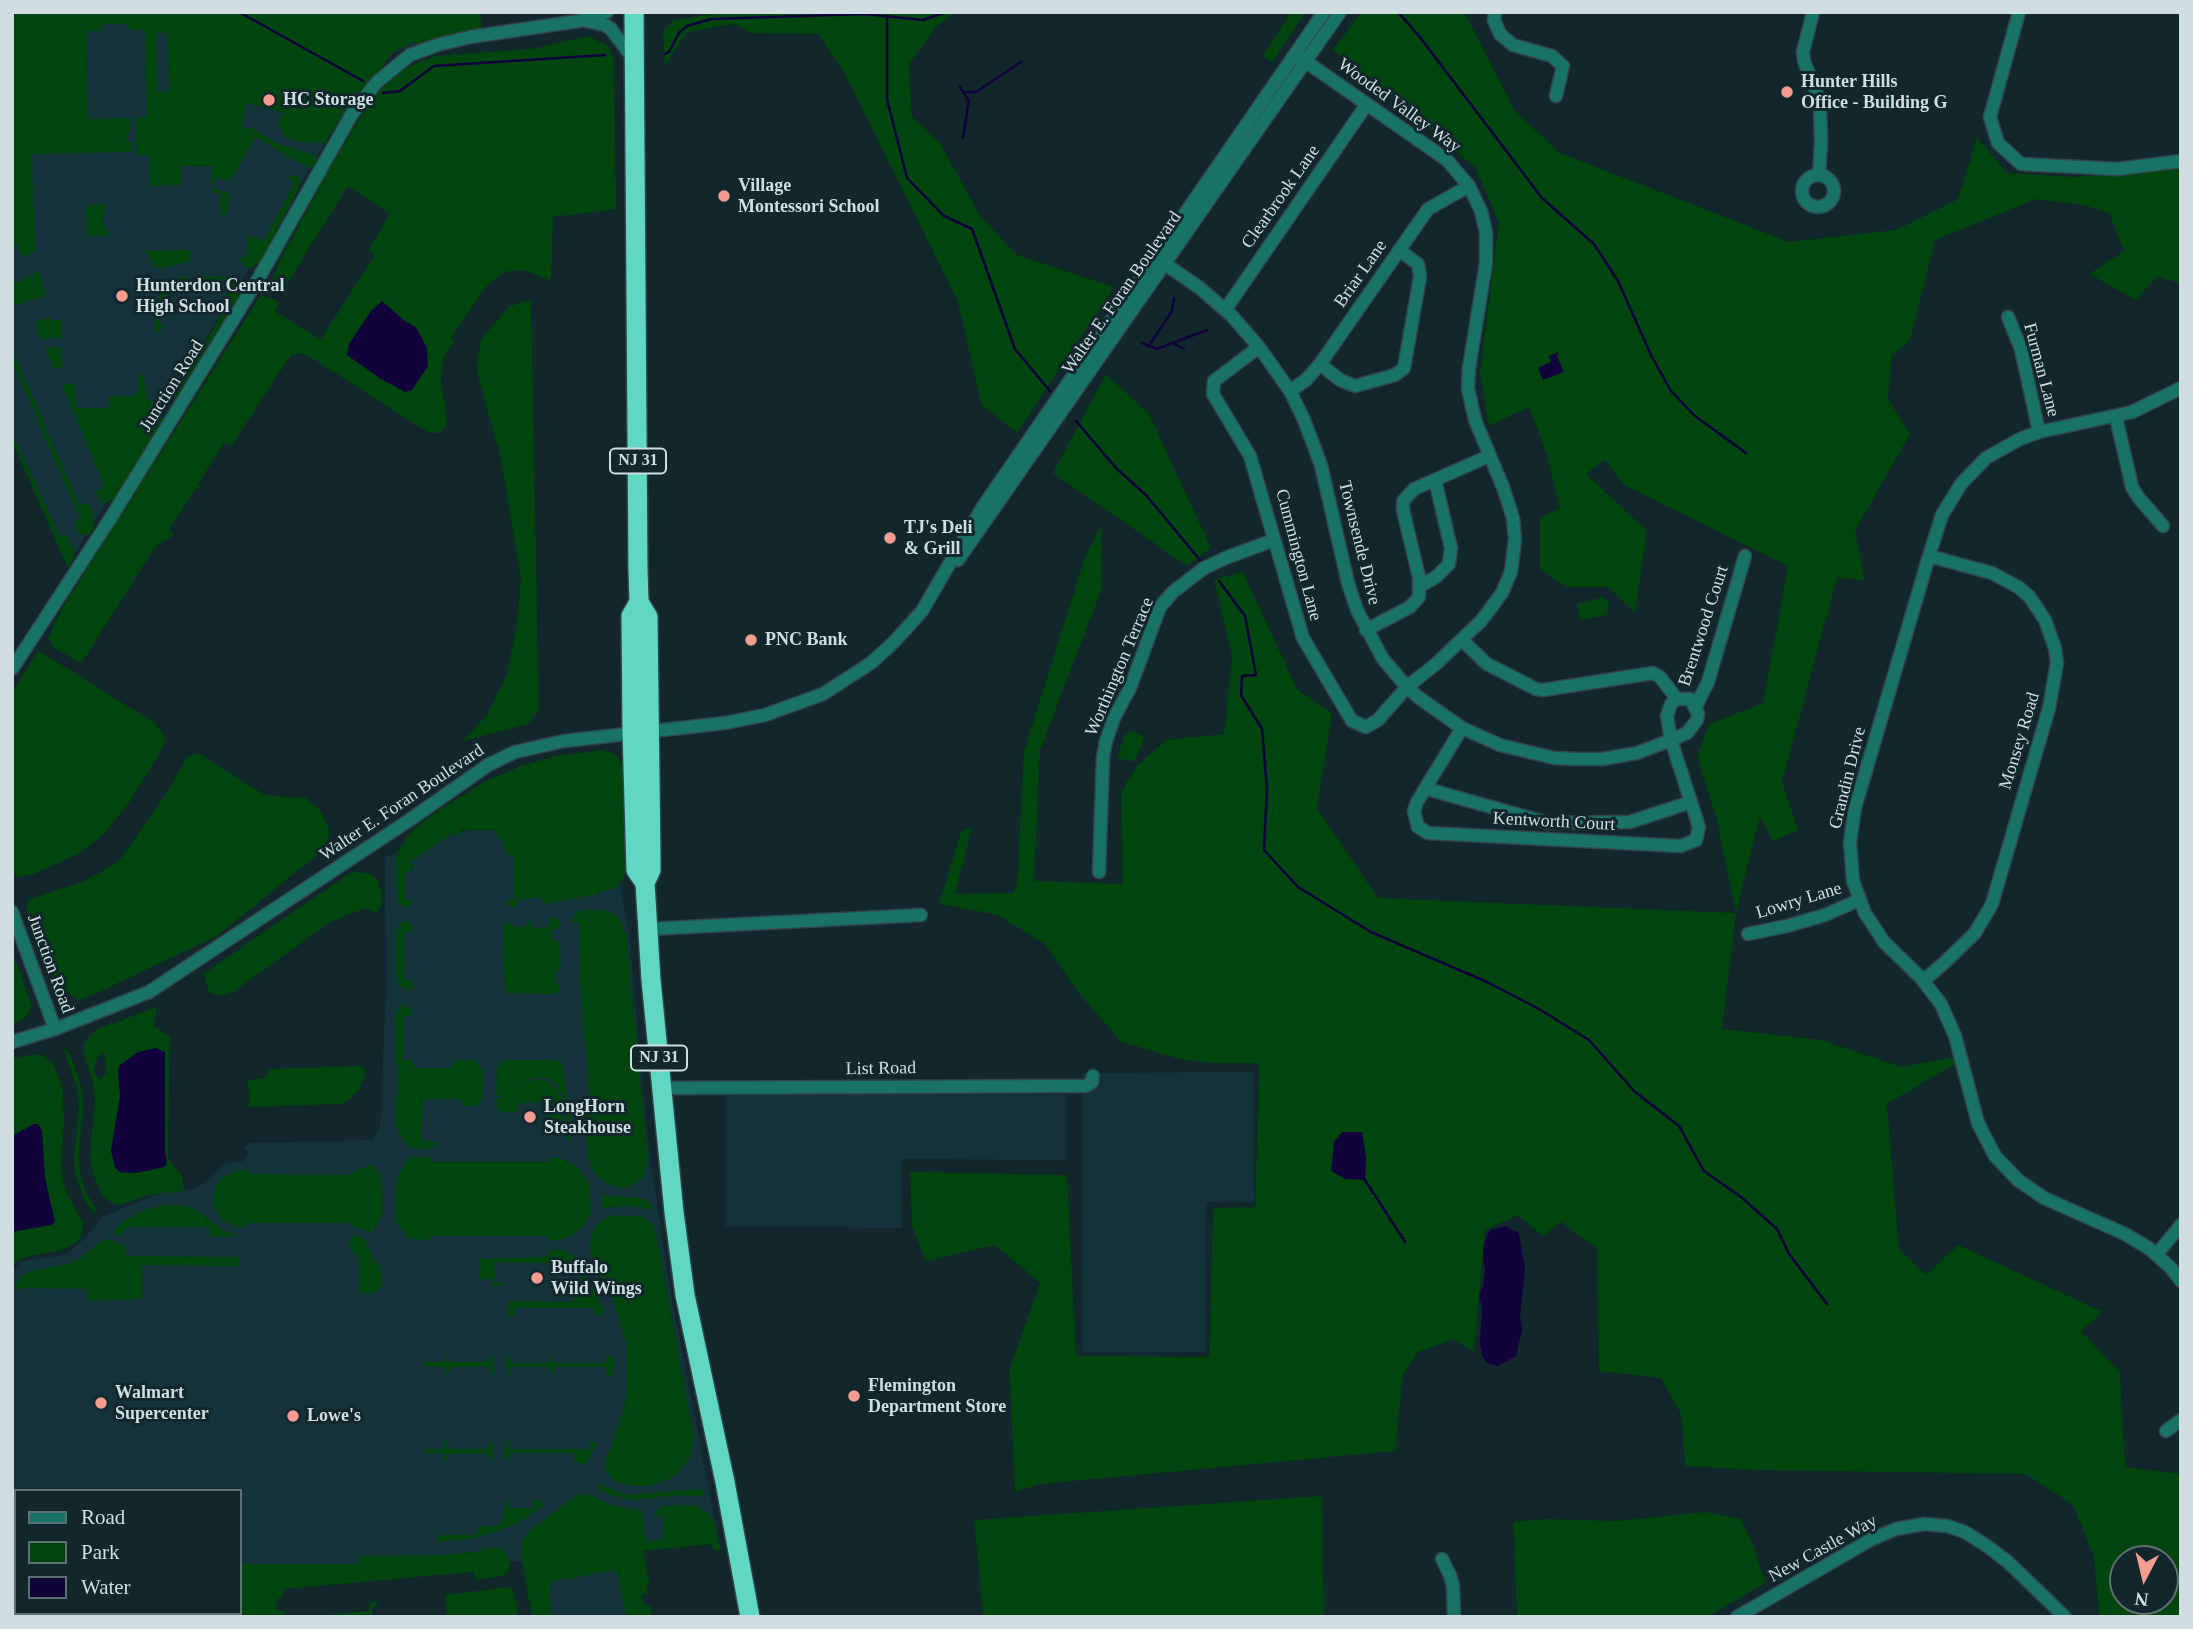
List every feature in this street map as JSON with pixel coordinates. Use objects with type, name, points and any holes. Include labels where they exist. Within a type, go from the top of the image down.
[{"type":"highway","name":"NJ 31","points":[[637,13],[635,62],[639,602],[631,616],[640,731],[636,870],[645,883],[662,1088],[685,1295],[725,1482],[750,1617]]},
{"type":"street","points":[[579,21],[607,12]]},
{"type":"street","name":"Walter E. Foran Boulevard","points":[[1301,58],[1324,12]]},
{"type":"street","name":"Walter E. Foran Boulevard","points":[[12,1042],[55,1029],[149,992],[488,765],[515,752],[537,746],[640,731],[740,720],[784,710],[823,694],[852,677],[888,648],[914,620],[982,528],[1160,259],[1301,58],[1340,12]]},
{"type":"street","points":[[1495,12],[1494,20],[1500,34],[1513,45],[1552,56],[1563,66],[1556,96]]},
{"type":"street","points":[[1813,12],[1803,52],[1820,102],[1819,175]]},
{"type":"street","points":[[2019,12],[1990,117],[1998,144],[2021,164],[2118,169],[2181,161]]},
{"type":"street","points":[[579,21],[595,22],[611,29],[635,62]]},
{"type":"street","name":"Junction Road","points":[[12,669],[110,519],[257,281],[352,114],[382,77],[410,55],[437,45],[470,37],[579,21]]},
{"type":"street","name":"Wooded Valley Way","points":[[1301,58],[1447,160],[1469,186],[1484,221],[1486,253],[1468,389],[1475,420],[1513,518],[1513,561],[1507,583],[1496,603],[1462,640],[1407,687]]},
{"type":"street","name":"Clearbrook Lane","points":[[1225,310],[1367,104]]},
{"type":"street","name":"Briar Lane","points":[[1290,391],[1306,380],[1320,364],[1428,209],[1469,186]]},
{"type":"street","points":[[1320,364],[1340,380],[1355,386],[1395,375],[1404,368],[1420,276],[1418,264],[1399,250]]},
{"type":"street","name":"Townsende Drive","points":[[1160,259],[1225,310],[1259,347],[1290,391],[1321,465],[1348,583],[1366,630],[1388,666],[1418,697],[1462,728],[1500,745],[1554,758],[1577,760],[1637,753],[1687,733],[1697,720],[1696,706]]},
{"type":"street","name":"Furman Lane","points":[[2008,317],[2021,349],[2039,432]]},
{"type":"street","name":"Cummington Lane","points":[[1259,347],[1214,381],[1213,394],[1250,456],[1303,638],[1352,721],[1366,727],[1378,720],[1407,687]]},
{"type":"street","name":"Grandin Drive","points":[[2181,388],[2116,417],[2039,432],[2002,448],[1973,470],[1956,491],[1942,515],[1929,556],[1853,817],[1851,864],[1859,900],[1884,942],[1921,978],[1949,1019],[1978,1123],[1995,1156],[2006,1170],[2043,1198],[2125,1234],[2157,1254],[2181,1281]]},
{"type":"street","points":[[2116,417],[2132,486],[2137,497],[2163,526]]},
{"type":"street","points":[[1366,630],[1410,607],[1419,597],[1420,586],[1403,501],[1414,489],[1489,456]]},
{"type":"street","points":[[1420,586],[1436,577],[1449,564],[1451,548],[1435,480]]},
{"type":"street","name":"Worthington Terrace","points":[[1099,872],[1103,757],[1106,741],[1114,718],[1130,688],[1160,607],[1173,592],[1204,568],[1274,540]]},
{"type":"street","name":"Brentwood Court","points":[[1696,706],[1708,682],[1745,556]]},
{"type":"street","name":"Monsey Road","points":[[1921,978],[1930,975],[1975,933],[1992,904],[2049,708],[2057,663],[2055,648],[2045,620],[2038,608],[2018,587],[1992,573],[1929,556]]},
{"type":"street","points":[[1462,640],[1487,664],[1536,689],[1653,673],[1660,677],[1677,699]]},
{"type":"street","points":[[1671,740],[1667,716],[1671,704],[1677,699],[1690,699],[1696,706]]},
{"type":"street","name":"Kentworth Court","points":[[1462,728],[1415,811],[1418,827],[1438,835],[1689,845],[1696,840],[1699,827],[1671,740]]},
{"type":"street","points":[[1427,789],[1548,823],[1630,822],[1691,802]]},
{"type":"street","name":"Lowry Lane","points":[[1748,934],[1800,922],[1859,900]]},
{"type":"street","name":"Junction Road","points":[[12,912],[55,1029]]},
{"type":"street","points":[[648,929],[921,915]]},
{"type":"street","name":"List Road","points":[[662,1088],[1086,1086],[1093,1082],[1093,1076]]},
{"type":"street","points":[[2157,1254],[2181,1225]]},
{"type":"street","points":[[2166,1431],[2181,1420]]},
{"type":"street","name":"New Castle Way","points":[[1737,1617],[1872,1539],[1896,1529],[1924,1524],[1947,1526],[1965,1532],[1987,1546],[2008,1562],[2065,1617]]},
{"type":"street","points":[[1442,1559],[1451,1575],[1454,1617]]},
{"type":"shaded area","name":"Hunterdon Central High School","points":[[12,12],[480,12],[481,25],[394,52],[332,132],[67,566],[15,448],[12,449]]},
{"type":"shaded area","points":[[497,829],[618,874],[629,932],[648,1143],[668,1279],[721,1550],[716,1551],[710,1544],[242,1587],[242,1489],[14,1489],[12,1599],[12,1271],[21,1262],[67,1254],[104,1216],[163,1192],[196,1188],[224,1164],[244,1161],[248,1153],[244,1147],[249,1143],[373,1140],[380,1127],[386,991],[385,857],[464,831]]},
{"type":"shaded area","points":[[1253,1072],[1254,1202],[1206,1202],[1206,1352],[1083,1352],[1082,1073]]},
{"type":"shaded area","points":[[726,1093],[1067,1095],[1066,1160],[902,1159],[902,1228],[725,1226]]},
{"type":"shaded area","points":[[616,1570],[627,1617],[553,1617],[549,1592],[552,1581]]},
{"type":"green space","points":[[12,12],[480,12],[482,30],[422,43],[413,42],[392,52],[376,75],[347,107],[325,143],[299,142],[285,137],[278,124],[283,112],[246,103],[242,127],[251,128],[280,145],[315,155],[318,161],[314,168],[307,167],[255,137],[231,180],[215,178],[213,189],[231,194],[225,216],[221,216],[220,193],[212,193],[211,166],[181,166],[181,185],[150,186],[149,155],[137,155],[135,118],[147,117],[145,30],[129,29],[128,24],[103,24],[103,30],[87,31],[88,119],[130,118],[127,142],[132,143],[132,152],[32,154],[35,251],[22,258],[17,245],[12,246]],"holes":[[[156,33],[168,33],[169,92],[157,92]]]},
{"type":"green space","points":[[726,12],[956,12],[938,25],[909,64],[912,117],[940,143],[980,216],[1017,255],[1114,287],[1017,433],[981,404],[958,302],[844,72],[818,34],[751,33],[735,24],[687,32],[665,65],[663,31],[674,20]]},
{"type":"green space","points":[[1291,12],[1305,12],[1272,62],[1263,56]]},
{"type":"green space","points":[[1361,12],[1464,12],[1515,111],[1560,153],[1789,242],[1896,230],[1958,199],[1977,137],[2007,173],[2075,177],[2181,165],[2181,284],[2157,276],[2136,300],[2089,274],[2124,251],[2109,213],[2083,205],[2036,199],[1935,240],[1910,340],[1892,356],[1888,399],[1910,434],[1855,531],[1865,581],[1837,577],[1782,782],[1798,830],[1773,841],[1760,817],[1736,913],[1716,817],[1697,756],[1709,724],[1763,703],[1788,566],[1624,485],[1605,460],[1586,474],[1647,531],[1635,613],[1608,587],[1567,587],[1540,569],[1540,518],[1560,508],[1547,455],[1529,407],[1489,426],[1480,372],[1499,222],[1475,167],[1333,50]]},
{"type":"green space","points":[[589,36],[609,47],[614,60],[616,209],[553,217],[551,281],[524,270],[504,272],[486,287],[451,337],[454,342],[444,356],[441,381],[447,419],[445,428],[438,433],[429,433],[315,360],[302,353],[291,355],[232,445],[224,443],[198,484],[203,490],[196,488],[169,529],[174,535],[155,547],[83,661],[78,662],[53,647],[48,638],[62,608],[259,298],[263,296],[274,299],[279,303],[275,311],[320,340],[375,255],[368,250],[390,214],[348,186],[283,290],[272,280],[327,173],[372,97],[399,73],[436,56],[531,49]]},
{"type":"green space","points":[[292,174],[297,176],[300,182],[296,194],[260,261],[252,268],[245,267],[239,258],[248,256],[247,236],[264,240],[294,184],[288,179]]},
{"type":"green space","points":[[106,204],[103,220],[108,236],[87,236],[86,206]]},
{"type":"green space","points":[[190,250],[190,261],[163,268],[155,266],[148,253],[139,251]]},
{"type":"green space","points":[[39,270],[45,296],[16,305],[12,298],[12,284],[34,275],[33,273]]},
{"type":"green space","points":[[205,276],[236,277],[243,285],[243,290],[181,394],[168,399],[165,395],[169,388],[175,392],[231,299],[225,295],[228,287],[218,282],[214,288],[203,282]]},
{"type":"green space","points":[[181,277],[189,279],[185,286],[177,283],[156,320],[164,325],[158,333],[155,332],[154,312],[159,293],[172,280]]},
{"type":"green space","points":[[531,300],[539,710],[528,724],[463,741],[487,715],[507,675],[521,580],[500,455],[476,369],[481,339],[510,306]]},
{"type":"green space","points":[[49,317],[50,320],[61,320],[61,338],[41,339],[34,323]]},
{"type":"green space","points":[[61,347],[62,370],[53,367],[45,348]]},
{"type":"green space","points":[[12,349],[79,504],[88,503],[94,518],[94,528],[90,534],[78,533],[74,521],[80,518],[12,360]]},
{"type":"green space","points":[[138,374],[144,374],[146,396],[159,410],[162,420],[115,499],[103,504],[95,492],[104,486],[62,384],[75,384],[76,408],[109,408],[109,396],[128,397],[138,393]]},
{"type":"green space","points":[[1106,374],[1149,414],[1211,548],[1187,566],[1053,473]]},
{"type":"green space","points":[[12,433],[60,537],[67,535],[74,550],[74,558],[68,568],[15,448],[12,449]]},
{"type":"green space","points":[[1101,525],[1102,588],[1040,750],[1034,881],[1122,884],[1121,791],[1137,766],[1166,740],[1224,734],[1232,656],[1214,580],[1243,572],[1297,689],[1332,714],[1317,808],[1378,898],[1736,913],[1722,1029],[1821,1040],[1902,1067],[1954,1057],[1955,1064],[1887,1104],[1899,1249],[1926,1275],[1958,1245],[2103,1312],[2081,1331],[2120,1372],[2125,1467],[2181,1474],[2181,1617],[2099,1617],[2094,1557],[2073,1505],[2026,1474],[1759,1470],[1685,1466],[1681,1414],[1661,1378],[1599,1371],[1597,1248],[1561,1222],[1543,1236],[1518,1215],[1485,1230],[1474,1352],[1454,1339],[1418,1352],[1403,1375],[1395,1451],[1040,1484],[1015,1492],[1009,1370],[1040,1283],[995,1245],[926,1261],[912,1227],[910,1172],[1067,1175],[1076,1356],[1209,1357],[1213,1208],[1255,1207],[1259,1063],[1211,1063],[1180,1059],[1121,1042],[1078,992],[1045,944],[998,915],[939,904],[961,832],[972,827],[955,894],[1013,893],[1017,883],[1024,751],[1085,557]]},
{"type":"green space","points":[[1604,597],[1609,603],[1607,615],[1580,620],[1577,604]]},
{"type":"green space","points":[[41,652],[153,722],[162,731],[165,744],[128,804],[104,834],[78,854],[34,874],[17,877],[12,870],[12,693],[35,655]]},
{"type":"green space","points":[[1131,731],[1145,737],[1134,762],[1117,758],[1124,736]]},
{"type":"green space","points":[[605,750],[615,754],[624,766],[627,865],[624,878],[616,887],[590,896],[545,904],[541,897],[518,900],[516,907],[510,907],[506,902],[514,899],[514,855],[506,855],[504,843],[497,837],[497,830],[461,830],[460,837],[453,833],[410,862],[414,869],[405,872],[405,899],[411,900],[412,905],[405,907],[399,903],[396,854],[410,833],[430,816],[486,781],[521,766],[555,756]]},
{"type":"green space","points":[[198,753],[263,794],[304,797],[320,810],[330,832],[323,850],[217,936],[78,1000],[56,983],[26,908],[29,899],[85,881],[119,861],[168,791],[187,757]]},
{"type":"green space","points":[[353,871],[369,874],[378,881],[382,897],[381,906],[376,913],[366,908],[330,922],[233,992],[219,996],[209,992],[203,974]]},
{"type":"green space","points":[[593,909],[610,912],[618,917],[626,934],[648,1160],[641,1179],[622,1188],[607,1184],[594,1173],[589,1159],[583,1115],[591,1112],[580,984],[579,923],[571,921],[578,911]]},
{"type":"green space","points":[[552,917],[560,921],[560,927],[552,930],[552,940],[560,942],[561,967],[555,973],[555,981],[560,985],[560,990],[553,994],[505,993],[503,925],[510,922],[514,927],[524,927],[530,921],[534,929],[541,928],[550,925],[549,920]]},
{"type":"green space","points":[[407,921],[413,925],[412,931],[405,932],[404,979],[413,982],[412,989],[408,990],[399,986],[396,978],[396,933],[401,922]]},
{"type":"green space","points":[[12,951],[32,1006],[26,1017],[12,1026]]},
{"type":"green space","points":[[402,1005],[410,1008],[412,1013],[411,1016],[403,1016],[403,1060],[410,1060],[416,1068],[451,1068],[455,1060],[474,1060],[483,1069],[482,1101],[476,1106],[462,1106],[461,1099],[423,1099],[421,1141],[436,1142],[430,1149],[411,1148],[401,1137],[396,1125],[396,1012]]},
{"type":"green space","points":[[157,1007],[154,1026],[170,1037],[168,1156],[182,1175],[184,1191],[148,1195],[119,1205],[102,1196],[92,1171],[90,1155],[95,1101],[92,1079],[83,1051],[90,1035],[100,1028]],"holes":[[[104,1052],[106,1073],[99,1080],[94,1071],[98,1056]]]},
{"type":"green space","points":[[66,1049],[82,1089],[83,1110],[78,1164],[85,1191],[97,1211],[94,1214],[85,1200],[75,1174],[79,1107],[77,1087],[64,1051]]},
{"type":"green space","points":[[33,1054],[42,1055],[52,1063],[63,1091],[61,1169],[67,1194],[84,1225],[80,1239],[73,1245],[62,1250],[21,1258],[12,1265],[12,1059]]},
{"type":"green space","points":[[504,1060],[555,1060],[562,1064],[572,1131],[569,1141],[566,1138],[563,1095],[550,1080],[543,1077],[529,1079],[496,1096],[497,1066]]},
{"type":"green space","points":[[363,1066],[365,1073],[360,1089],[343,1104],[249,1107],[248,1080],[267,1077],[268,1069]]},
{"type":"green space","points":[[538,1079],[549,1082],[558,1090],[563,1102],[562,1121],[547,1122],[546,1102],[518,1103],[518,1111],[498,1111],[496,1099],[525,1082]]},
{"type":"green space","points":[[410,1157],[431,1158],[433,1162],[547,1162],[550,1158],[564,1160],[578,1168],[589,1183],[591,1213],[584,1225],[574,1234],[554,1241],[546,1236],[432,1236],[429,1240],[409,1239],[395,1217],[395,1202],[399,1173]]},
{"type":"green space","points":[[371,1165],[380,1175],[382,1190],[382,1215],[372,1232],[355,1228],[351,1223],[249,1223],[242,1228],[223,1221],[213,1207],[215,1187],[223,1177],[237,1171],[245,1169],[250,1174],[351,1175],[356,1170]]},
{"type":"green space","points":[[602,1195],[644,1199],[650,1203],[653,1210],[633,1206],[601,1208]]},
{"type":"green space","points":[[163,1205],[196,1209],[223,1231],[240,1236],[209,1237],[210,1230],[206,1227],[127,1227],[121,1236],[113,1234],[125,1220],[144,1210]]},
{"type":"green space","points":[[609,1216],[644,1217],[656,1232],[694,1438],[689,1458],[678,1473],[649,1486],[613,1481],[604,1466],[624,1409],[627,1347],[613,1299],[592,1260],[590,1239],[596,1226]]},
{"type":"green space","points":[[358,1235],[367,1243],[380,1268],[382,1285],[374,1294],[359,1293],[359,1258],[348,1245],[351,1237]]},
{"type":"green space","points":[[104,1239],[123,1244],[126,1256],[239,1257],[239,1266],[142,1265],[142,1299],[88,1301],[88,1289],[19,1288],[15,1292],[16,1283],[23,1275],[68,1264]]},
{"type":"green space","points":[[551,1250],[563,1250],[577,1258],[604,1310],[602,1315],[594,1315],[594,1308],[515,1308],[514,1316],[508,1316],[508,1301],[573,1302],[573,1297],[580,1297],[580,1274],[573,1264],[495,1262],[495,1283],[504,1285],[493,1287],[492,1279],[480,1279],[479,1259],[545,1257]]},
{"type":"green space","points":[[447,1354],[449,1362],[489,1362],[489,1356],[492,1355],[494,1373],[490,1375],[489,1367],[450,1367],[446,1375],[444,1367],[424,1367],[424,1362],[445,1362]]},
{"type":"green space","points":[[507,1354],[510,1363],[549,1363],[552,1355],[554,1363],[606,1363],[606,1357],[609,1355],[614,1358],[614,1372],[613,1375],[607,1375],[606,1367],[554,1367],[554,1373],[551,1375],[549,1367],[510,1367],[507,1375]]},
{"type":"green space","points":[[447,1441],[449,1449],[488,1449],[492,1441],[493,1459],[490,1461],[488,1453],[449,1454],[447,1461],[444,1459],[444,1453],[424,1453],[424,1449],[444,1449],[444,1442]]},
{"type":"green space","points":[[506,1441],[509,1442],[510,1449],[589,1449],[591,1441],[596,1444],[588,1461],[583,1465],[574,1461],[573,1453],[509,1453],[507,1461],[504,1459]]},
{"type":"green space","points":[[601,1485],[627,1495],[698,1489],[703,1491],[704,1497],[682,1495],[632,1500],[613,1496],[599,1489]]},
{"type":"green space","points":[[578,1494],[590,1495],[613,1506],[641,1510],[646,1542],[664,1539],[663,1516],[655,1516],[658,1509],[662,1506],[694,1505],[713,1520],[721,1550],[716,1551],[710,1544],[643,1551],[650,1584],[647,1584],[648,1593],[641,1595],[645,1606],[650,1605],[652,1617],[627,1617],[616,1570],[553,1581],[549,1591],[553,1617],[532,1617],[521,1542],[528,1532]]},
{"type":"green space","points":[[1322,1496],[1324,1617],[983,1617],[974,1520]]},
{"type":"green space","points":[[507,1500],[509,1508],[533,1508],[533,1502],[538,1500],[542,1501],[543,1506],[518,1523],[494,1532],[471,1539],[436,1542],[438,1535],[476,1535],[478,1527],[500,1524]]},
{"type":"green space","points":[[1705,1512],[1741,1519],[1753,1545],[1765,1583],[1707,1617],[1517,1617],[1513,1522],[1546,1519],[1618,1521]]},
{"type":"green space","points":[[493,1547],[504,1550],[510,1569],[503,1576],[476,1580],[473,1572],[283,1589],[283,1597],[276,1600],[277,1610],[284,1611],[284,1617],[12,1617],[12,1583],[14,1615],[242,1615],[242,1564],[359,1564],[359,1558],[362,1556],[475,1552]]},
{"type":"green space","points":[[510,1587],[519,1617],[447,1617],[445,1595]]},
{"type":"green space","points":[[376,1601],[378,1605],[372,1608],[373,1617],[301,1617],[369,1611],[370,1602]]},
{"type":"water","points":[[382,301],[406,322],[416,327],[427,348],[428,366],[412,390],[405,392],[347,355],[349,344],[371,311]]},
{"type":"water","points":[[1558,352],[1557,356],[1564,372],[1543,380],[1538,368],[1551,362],[1549,356]]},
{"type":"water","points":[[156,1048],[165,1052],[167,1164],[136,1173],[119,1172],[111,1151],[120,1096],[118,1070],[120,1065],[138,1052]]},
{"type":"water","points":[[38,1124],[42,1131],[45,1178],[55,1222],[12,1232],[12,1136]]},
{"type":"water","points":[[1342,1132],[1362,1132],[1366,1158],[1365,1180],[1345,1179],[1331,1171],[1334,1142]]},
{"type":"water","points":[[1505,1226],[1519,1233],[1525,1269],[1520,1315],[1522,1330],[1516,1356],[1498,1366],[1487,1363],[1482,1356],[1482,1307],[1479,1296],[1485,1271],[1484,1244],[1490,1230]]},
{"type":"waterway","points":[[239,12],[363,81]]},
{"type":"waterway","points":[[665,54],[687,26],[711,19],[864,14],[923,20],[947,12]]},
{"type":"waterway","points":[[1398,12],[1542,198],[1594,244],[1618,281],[1651,355],[1671,391],[1695,416],[1746,453]]},
{"type":"waterway","points":[[887,16],[887,99],[907,178],[944,216],[972,229],[1015,349],[1050,391]]},
{"type":"waterway","points":[[383,93],[400,91],[434,66],[605,55]]},
{"type":"waterway","points":[[964,92],[976,92],[1021,62]]},
{"type":"waterway","points":[[960,87],[969,101],[963,138]]},
{"type":"waterway","points":[[1148,347],[1172,311],[1174,298]]},
{"type":"waterway","points":[[1142,343],[1157,349],[1207,330]]},
{"type":"waterway","points":[[1175,344],[1184,349]]},
{"type":"waterway","points":[[1076,421],[1117,469],[1146,495],[1200,560]]},
{"type":"waterway","points":[[1219,581],[1245,616],[1256,675],[1242,676],[1241,695],[1262,729],[1267,790],[1264,850],[1298,887],[1371,932],[1487,982],[1539,1009],[1589,1040],[1634,1091],[1679,1126],[1704,1171],[1741,1197],[1777,1229],[1789,1254],[1827,1304]]},
{"type":"waterway","points":[[1365,1180],[1405,1242]]},
{"type":"place","name":"Hunter Hills Office - Building G","points":[[1787,92]]},
{"type":"place","name":"HC Storage","points":[[269,100]]},
{"type":"place","name":"Village Montessori School","points":[[724,196]]},
{"type":"place","name":"Hunterdon Central High School","points":[[122,296]]},
{"type":"place","name":"TJ's Deli & Grill","points":[[890,538]]},
{"type":"place","name":"PNC Bank","points":[[751,640]]},
{"type":"place","name":"LongHorn Steakhouse","points":[[530,1117]]},
{"type":"place","name":"Buffalo Wild Wings","points":[[537,1278]]},
{"type":"place","name":"Flemington Department Store","points":[[854,1396]]},
{"type":"place","name":"Walmart Supercenter","points":[[101,1403]]},
{"type":"place","name":"Lowe's","points":[[293,1416]]}]
